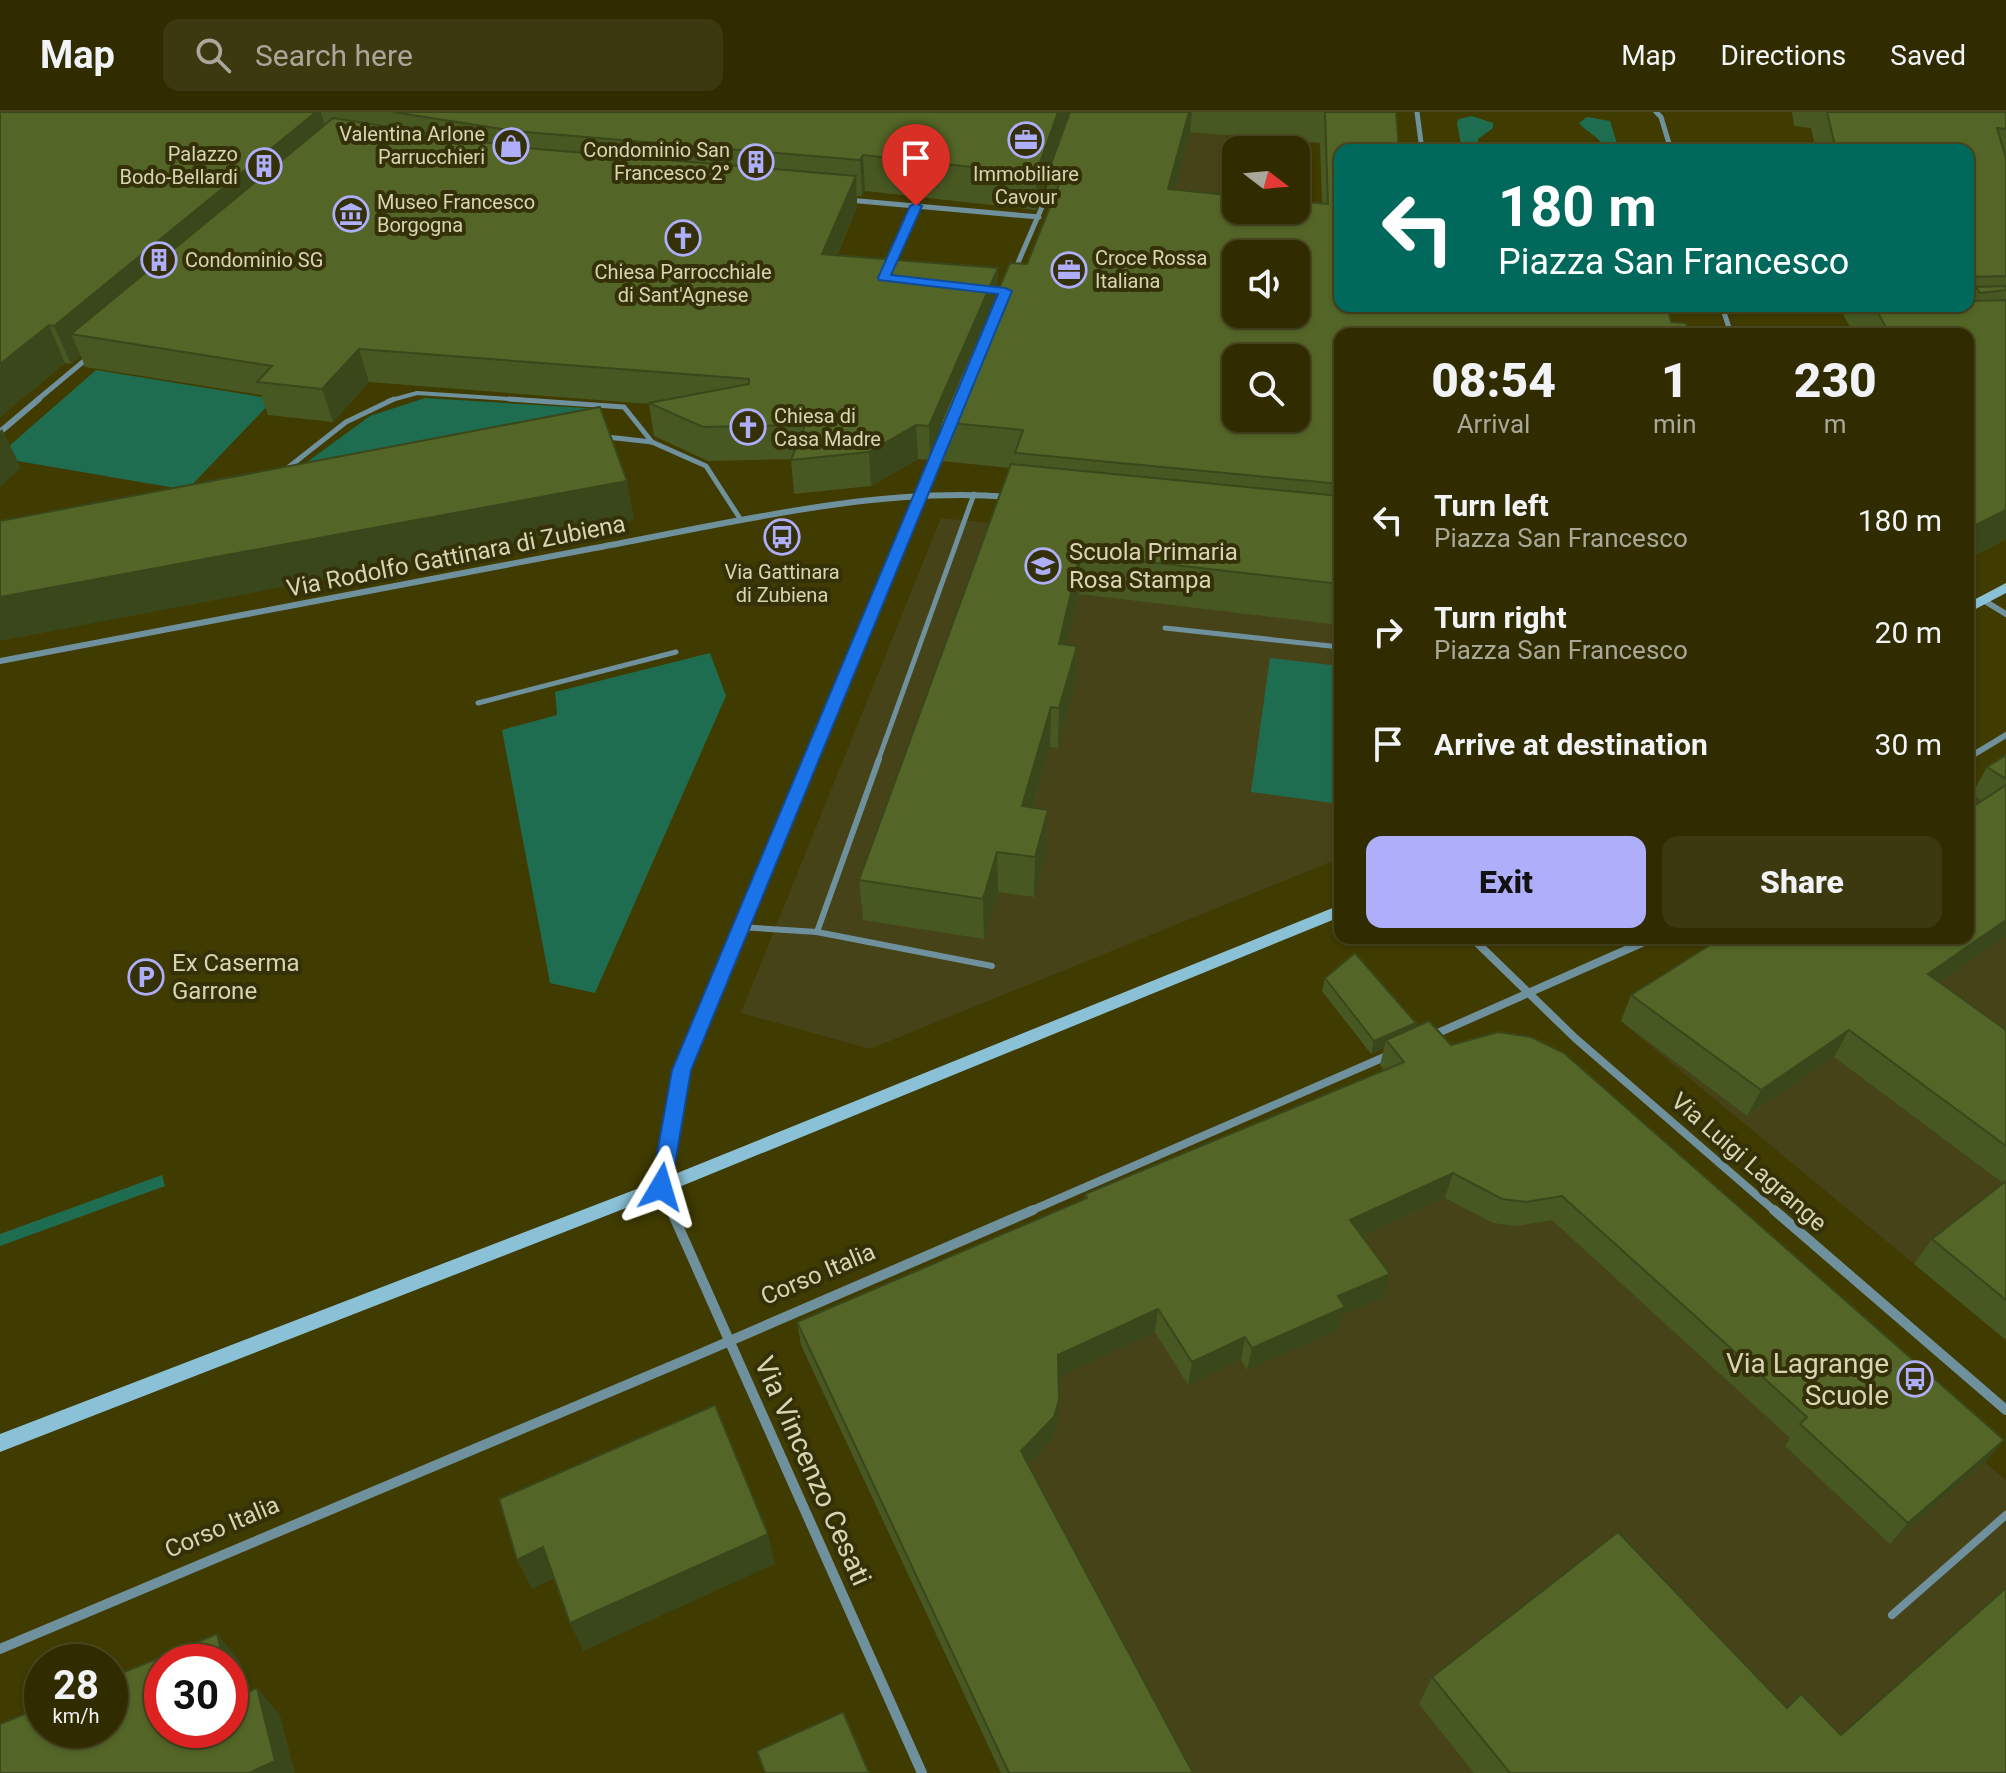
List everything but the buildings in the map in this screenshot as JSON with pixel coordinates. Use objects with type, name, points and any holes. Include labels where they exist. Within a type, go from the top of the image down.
[{"type":"main road","points":[[1974,605],[2006,587]]},
{"type":"main road","points":[[0,1443],[661,1187],[1334,913]]},
{"type":"street","points":[[1417,112],[1421,144]]},
{"type":"street","points":[[1656,112],[1661,117],[1669,144]]},
{"type":"street","points":[[1011,279],[1053,181]]},
{"type":"street","points":[[833,199],[1039,217]]},
{"type":"street","points":[[0,432],[102,346]]},
{"type":"street","points":[[661,1187],[681,1070],[951,423]]},
{"type":"street","name":"Via Rodolfo Gattinara di Zubiena","points":[[0,661],[741,520],[921,496],[974,494],[1022,498]]},
{"type":"street","points":[[1983,600],[2006,614]]},
{"type":"street","points":[[1974,754],[2006,735]]},
{"type":"street","name":"Via Luigi Lagrange","points":[[1478,944],[1526,994],[2006,1410]]},
{"type":"street","points":[[1427,1038],[1639,944]]},
{"type":"street","name":"Corso Italia","points":[[0,1649],[728,1342],[1398,1051]]},
{"type":"street","name":"Via Vincenzo Cesati","points":[[661,1187],[922,1773]]},
{"type":"lane","points":[[884,278],[916,206]]},
{"type":"lane","points":[[282,474],[303,453],[358,415],[395,397],[417,393],[624,407],[652,442]]},
{"type":"lane","points":[[604,437],[652,442],[706,466],[741,520]]},
{"type":"lane","points":[[817,932],[974,494]]},
{"type":"lane","points":[[1165,628],[1334,646]]},
{"type":"lane","points":[[478,703],[676,652]]},
{"type":"lane","points":[[739,927],[817,932],[992,966]]},
{"type":"lane","points":[[1892,1615],[2006,1515]]},
{"type":"shaded area","points":[[1099,112],[1229,112],[1226,136],[1222,136],[1222,172],[1215,231],[1066,216]]},
{"type":"shaded area","points":[[941,518],[1334,559],[1334,860],[870,1049],[741,1013]]},
{"type":"shaded area","points":[[2006,772],[2006,1340],[1624,1024],[1743,944],[1974,944],[1974,793]]},
{"type":"shaded area","points":[[1423,1076],[1882,1368],[2006,1481],[2006,1773],[1001,1773],[801,1345]]},
{"type":"green space","points":[[1472,116],[1493,123],[1493,128],[1478,139],[1478,144],[1461,144],[1459,119]]},
{"type":"green space","points":[[1587,117],[1610,121],[1617,144],[1601,144],[1579,123]]},
{"type":"green space","points":[[96,370],[274,399],[187,490],[0,458],[0,454]]},
{"type":"green space","points":[[425,398],[602,409],[602,432],[285,491],[307,462],[370,416]]},
{"type":"green space","points":[[710,653],[726,696],[595,993],[550,983],[502,730],[557,715],[555,692]]},
{"type":"green space","points":[[1270,658],[1334,665],[1334,803],[1251,792]]},
{"type":"green space","points":[[162,1175],[165,1186],[0,1246],[0,1234]]},
{"type":"place","name":"Immobiliare Cavour","points":[[1026,140]]},
{"type":"place","name":"Valentina Arlone Parrucchieri","points":[[511,146]]},
{"type":"place","name":"Condominio San Francesco 2°","points":[[756,162]]},
{"type":"place","name":"Palazzo Bodo-Bellardi","points":[[264,166]]},
{"type":"place","name":"Museo Francesco Borgogna","points":[[351,214]]},
{"type":"place","name":"Chiesa Parrocchiale di Sant'Agnese","points":[[683,238]]},
{"type":"place","name":"Condominio SG","points":[[159,260]]},
{"type":"place","name":"Croce Rossa Italiana","points":[[1069,270]]},
{"type":"place","name":"Chiesa di Casa Madre","points":[[748,427]]},
{"type":"place","name":"Via Gattinara di Zubiena","points":[[782,537]]},
{"type":"place","name":"Scuola Primaria Rosa Stampa","points":[[1043,566]]},
{"type":"place","name":"Ex Caserma Garrone","points":[[146,977]]},
{"type":"place","name":"Via Lagrange Scuole","points":[[1915,1379]]},
{"type":"route","points":[[661,1187],[681,1070],[1005,291],[884,278],[916,206]]}]
